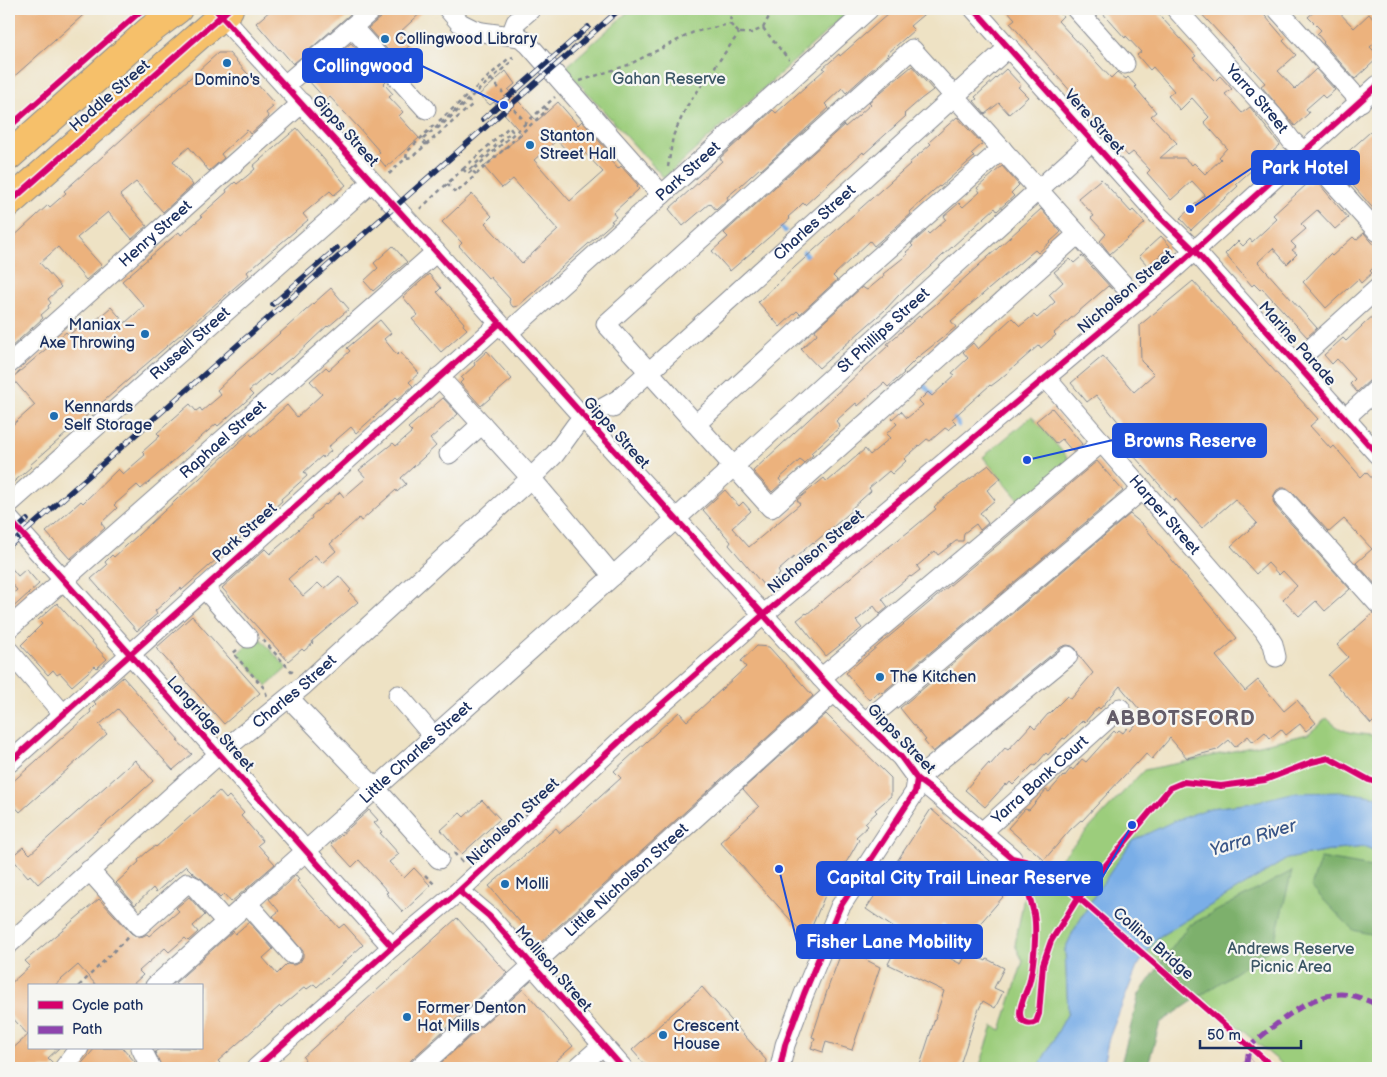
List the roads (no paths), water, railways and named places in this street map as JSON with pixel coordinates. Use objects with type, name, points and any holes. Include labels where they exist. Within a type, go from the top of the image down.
[{"type":"highway","name":"Hoddle Street","points":[[9,156],[149,32],[178,9]]},
{"type":"highway","name":"Hoddle Street","points":[[9,203],[222,11]]},
{"type":"street","points":[[285,85],[373,9]]},
{"type":"street","points":[[448,9],[460,23],[472,29],[520,37],[662,195]]},
{"type":"street","points":[[511,35],[516,22],[531,9]]},
{"type":"street","name":"Park Street","points":[[9,762],[439,376],[503,328],[662,195],[870,9]]},
{"type":"street","name":"Vere Street","points":[[974,9],[1158,215],[1195,251]]},
{"type":"street","points":[[1076,9],[1125,64]]},
{"type":"street","name":"Yarra Street","points":[[1176,9],[1273,116],[1291,140],[1312,159],[1378,232]]},
{"type":"street","points":[[1277,9],[1360,102]]},
{"type":"street","name":"Gipps Street","points":[[222,11],[302,103],[381,178],[436,252],[503,328],[828,685],[901,757],[917,779],[1012,858]]},
{"type":"street","points":[[352,27],[430,117]]},
{"type":"street","name":"Charles Street","points":[[9,944],[220,754],[284,703],[531,478],[555,454],[572,429],[608,416],[619,399],[955,97],[1008,47]]},
{"type":"street","points":[[1078,234],[771,508],[606,324],[912,49],[1039,190],[1137,300]]},
{"type":"street","name":"Nicholson Street","points":[[256,1068],[392,947],[459,891],[626,736],[763,615],[1195,251],[1378,86]]},
{"type":"street","name":"Henry Street","points":[[9,364],[302,103]]},
{"type":"street","name":"St Phillips Street","points":[[676,519],[1092,141]]},
{"type":"street","points":[[696,424],[860,274],[1002,149]]},
{"type":"street","name":"Russell Street","points":[[9,504],[381,178]]},
{"type":"street","name":"Marine Parade","points":[[1195,251],[1378,455]]},
{"type":"street","name":"Raphael Street","points":[[9,628],[436,252]]},
{"type":"street","points":[[1295,363],[1378,288]]},
{"type":"street","points":[[439,376],[531,478],[614,576]]},
{"type":"street","name":"Harper Street","points":[[1046,378],[1264,630],[1273,644],[1276,657]]},
{"type":"street","points":[[1345,418],[1378,388]]},
{"type":"street","points":[[449,454],[482,424]]},
{"type":"street","name":"Little Nicholson Street","points":[[419,1068],[533,966],[828,685],[1102,442]]},
{"type":"street","points":[[865,722],[1142,489]]},
{"type":"street","points":[[1284,499],[1378,604]]},
{"type":"street","name":"Langridge Street","points":[[9,519],[392,947]]},
{"type":"street","name":"Little Charles Street","points":[[157,984],[676,519]]},
{"type":"street","points":[[204,588],[248,639]]},
{"type":"street","points":[[10,656],[63,714]]},
{"type":"street","points":[[780,1068],[788,1036],[840,907],[915,792],[917,779],[1068,656]]},
{"type":"street","points":[[398,695],[434,737]]},
{"type":"street","points":[[284,703],[446,854]]},
{"type":"street","name":"Yarra Bank Court","points":[[982,832],[1120,708]]},
{"type":"street","points":[[89,870],[139,926],[187,883],[195,887],[226,922]]},
{"type":"street","name":"Mollison Street","points":[[459,891],[489,916],[623,1068]]},
{"type":"street","points":[[247,904],[292,954]]},
{"type":"street","points":[[577,1068],[602,1046]]},
{"type":"street","points":[[64,1068],[78,1050]]},
{"type":"street","points":[[142,1050],[151,1068]]},
{"type":"water","name":"Yarra River","points":[[1344,792],[1378,797],[1378,852],[1366,847],[1335,850],[1287,859],[1157,938],[1137,967],[1109,1038],[1102,1068],[1038,1068],[1068,1013],[1065,949],[1096,893],[1132,841],[1174,821],[1210,808],[1246,804],[1292,793]]},
{"type":"waterway","points":[[777,223],[785,231]]},
{"type":"waterway","points":[[804,252],[811,261]]},
{"type":"waterway","points":[[920,381],[936,399]]},
{"type":"waterway","points":[[950,414],[959,425]]},
{"type":"railway","points":[[9,546],[620,9]]},
{"type":"railway","points":[[483,119],[588,27]]},
{"type":"railway","points":[[273,304],[337,248]]},
{"type":"railway","points":[[9,536],[27,520]]},
{"type":"place","name":"Collingwood Library","points":[[385,39]]},
{"type":"place","name":"Domino's","points":[[227,63]]},
{"type":"place","name":"Collingwood","points":[[504,105]]},
{"type":"place","name":"Stanton Street Hall","points":[[530,145]]},
{"type":"place","name":"Park Hotel","points":[[1190,209]]},
{"type":"place","name":"Maniax – Axe Throwing","points":[[145,334]]},
{"type":"place","name":"Kennards Self Storage","points":[[54,416]]},
{"type":"place","name":"Browns Reserve","points":[[1027,460]]},
{"type":"place","name":"The Kitchen","points":[[880,677]]},
{"type":"place","name":"Capital City Trail Linear Reserve","points":[[1132,825]]},
{"type":"place","name":"Fisher Lane Mobility","points":[[779,869]]},
{"type":"place","name":"Molli","points":[[505,884]]},
{"type":"place","name":"Former Denton Hat Mills","points":[[407,1017]]},
{"type":"place","name":"Crescent House","points":[[663,1035]]},
{"type":"district","name":"ABBOTSFORD","points":[[1181,718]]},
{"type":"park label","name":"Gahan Reserve","points":[[669,79]]},
{"type":"park label","name":"Andrews Reserve Picnic Area","points":[[1291,958]]}]
